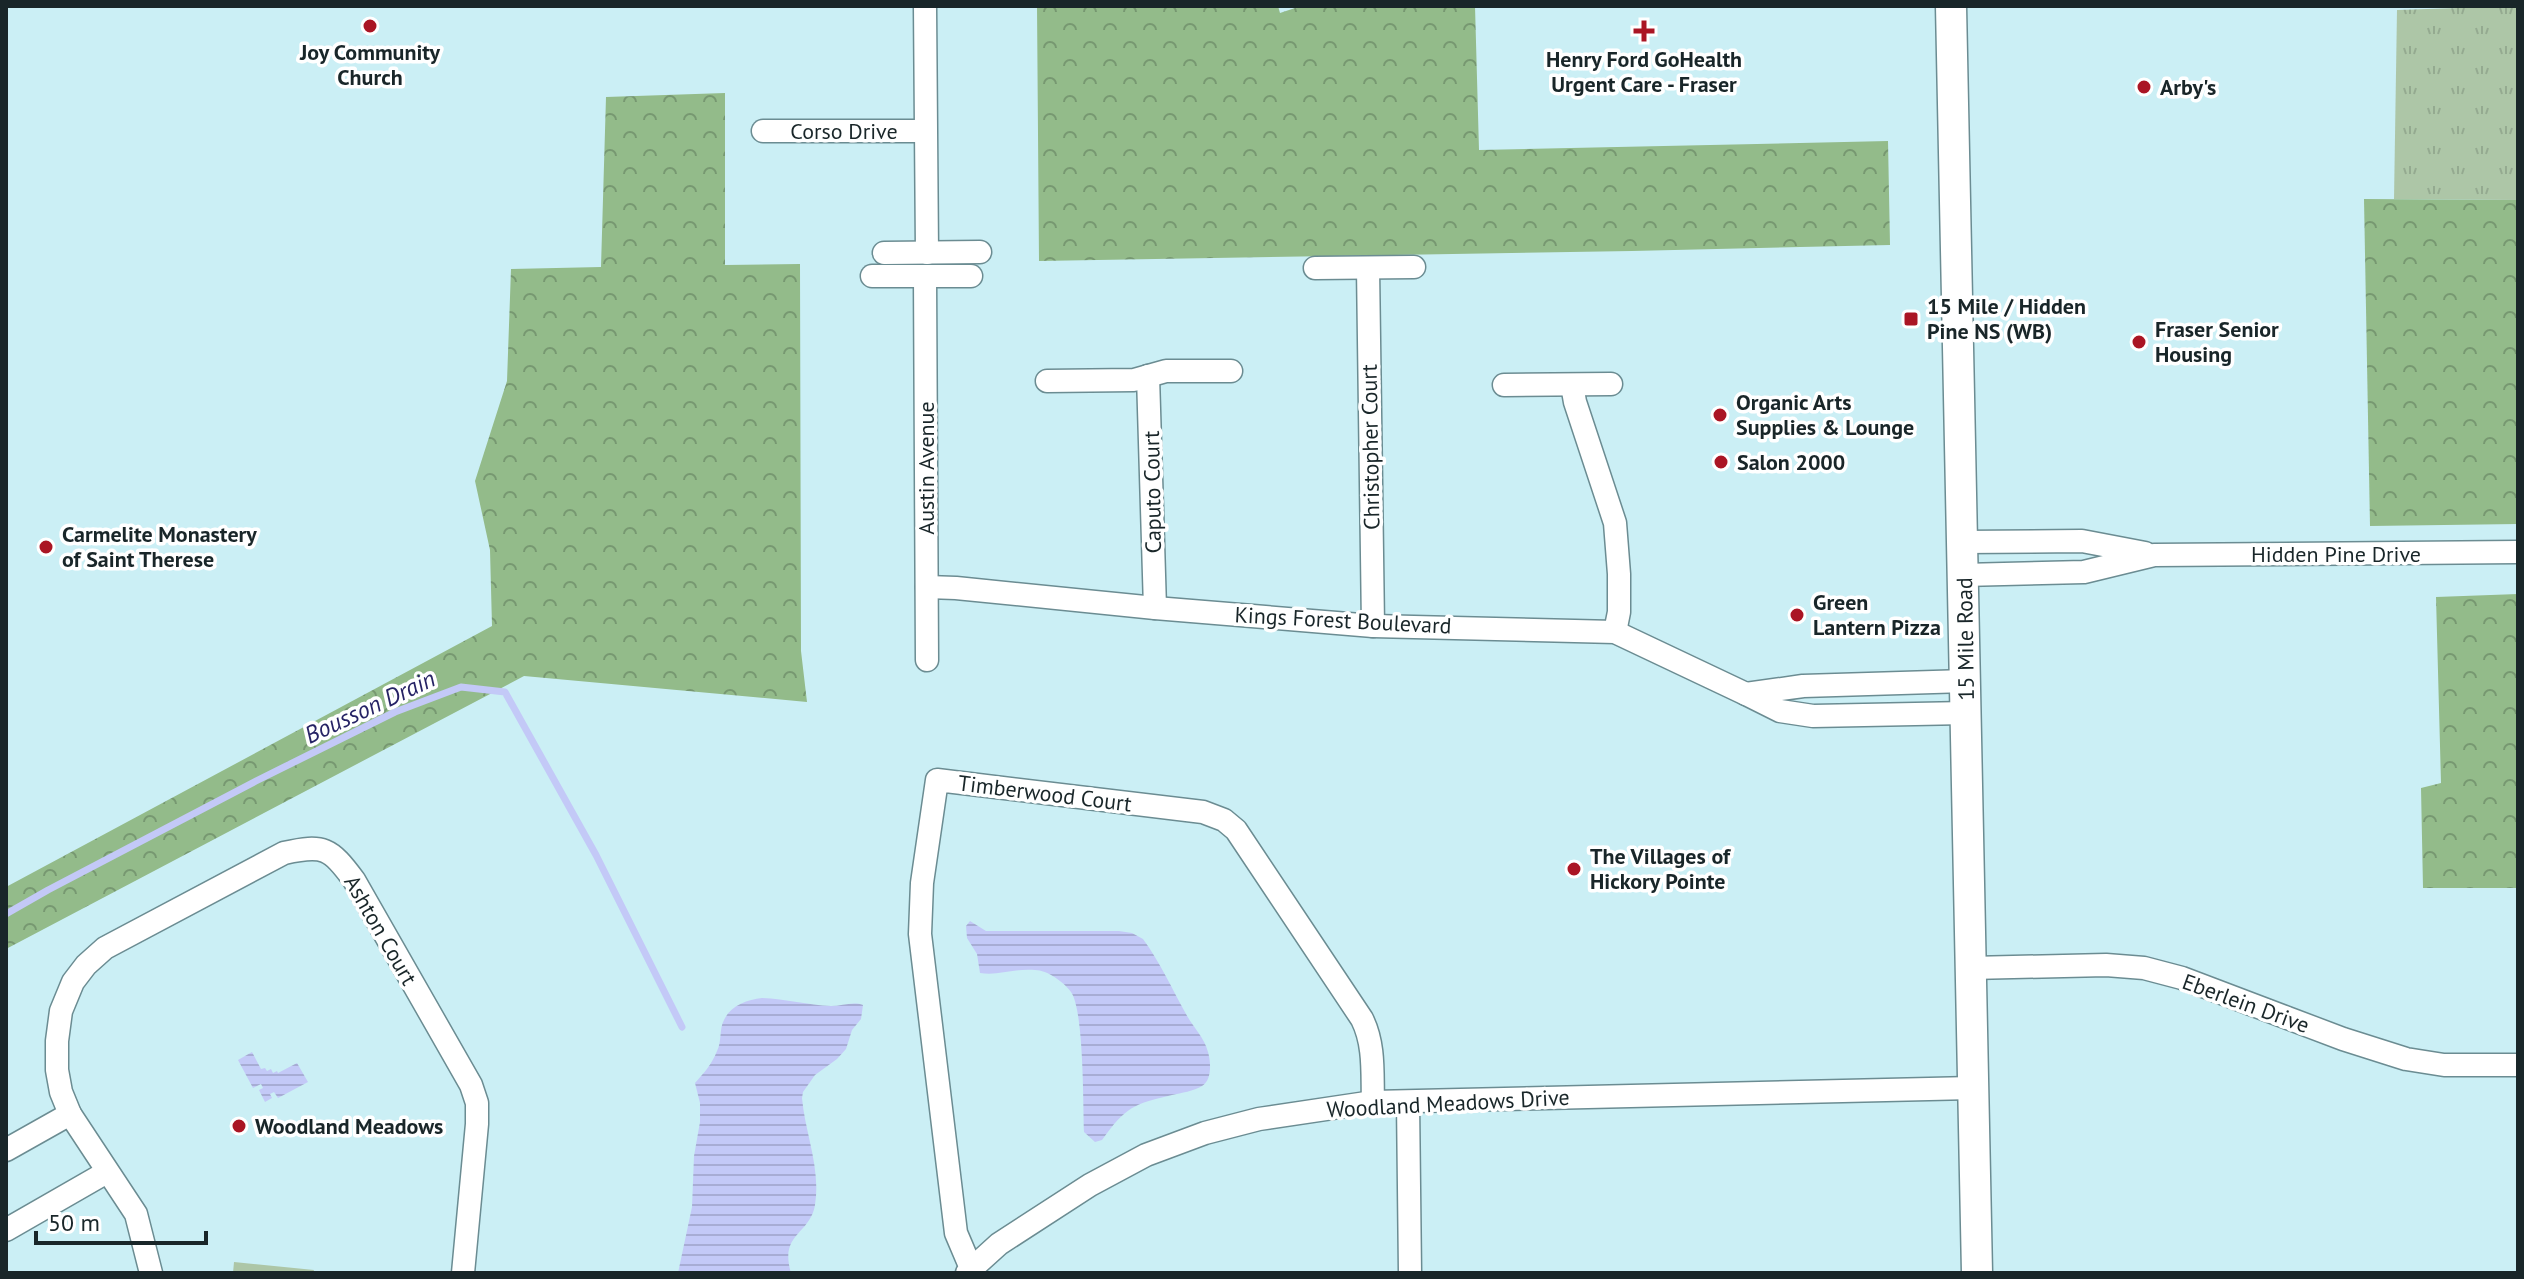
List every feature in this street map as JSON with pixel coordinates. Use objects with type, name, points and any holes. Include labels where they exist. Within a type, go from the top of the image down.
[{"type":"main road","name":"15 Mile Road","points":[[1951,6],[1977,1273]]},
{"type":"street","name":"Corso Drive","points":[[925,6],[927,253]]},
{"type":"street","name":"Corso Drive","points":[[763,131],[925,131]]},
{"type":"street","points":[[884,253],[980,252]]},
{"type":"street","points":[[1315,268],[1414,267]]},
{"type":"street","name":"Christopher Court","points":[[1368,268],[1373,626]]},
{"type":"street","points":[[872,276],[971,276]]},
{"type":"street","name":"Austin Avenue","points":[[925,276],[927,660]]},
{"type":"street","points":[[1047,381],[1134,380],[1166,371],[1231,371]]},
{"type":"street","name":"Caputo Court","points":[[1148,376],[1155,608]]},
{"type":"street","points":[[1504,385],[1611,384]]},
{"type":"street","points":[[1572,385],[1615,523],[1619,574],[1619,612],[1615,632]]},
{"type":"street","name":"Hidden Pine Drive","points":[[1962,542],[2082,541],[2154,555],[2518,552]]},
{"type":"street","name":"Hidden Pine Drive","points":[[1963,575],[2084,572],[2154,555]]},
{"type":"street","name":"Kings Forest Boulevard","points":[[927,587],[1373,626],[1615,632],[1780,711],[1813,716],[1966,713]]},
{"type":"street","points":[[1746,694],[1803,686],[1966,681]]},
{"type":"street","name":"Timberwood Court","points":[[970,1272],[956,1233],[920,934],[922,883],[937,780],[1203,812],[1224,820],[1236,830],[1369,1032],[1373,1102]]},
{"type":"street","name":"Ashton Court","points":[[107,1172],[70,1114],[57,1070],[61,1011],[73,982],[105,948],[284,853],[326,850],[340,861],[354,880],[471,1085],[477,1103],[463,1273]]},
{"type":"street","name":"Eberlein Drive","points":[[1971,968],[2106,965],[2144,968],[2182,978],[2355,1044],[2406,1059],[2444,1065],[2518,1065]]},
{"type":"street","name":"Woodland Meadows Drive","points":[[970,1272],[999,1244],[1090,1185],[1146,1155],[1205,1133],[1259,1119],[1373,1102],[1972,1088]]},
{"type":"street","points":[[1408,1102],[1410,1273]]},
{"type":"street","points":[[6,1150],[70,1114]]},
{"type":"street","points":[[6,1230],[107,1172],[136,1214],[151,1273]]},
{"type":"green space","points":[[1037,6],[1278,6],[1280,13],[1301,6],[1475,6],[1479,150],[1888,141],[1890,245],[1039,261]]},
{"type":"green space","points":[[2518,6],[2518,200],[2394,199],[2397,10]]},
{"type":"green space","points":[[725,93],[725,265],[800,264],[801,651],[807,702],[524,676],[6,949],[6,887],[492,626],[490,550],[475,481],[507,381],[511,269],[601,267],[606,97]]},
{"type":"green space","points":[[2364,199],[2518,200],[2518,524],[2370,526]]},
{"type":"green space","points":[[2518,594],[2518,888],[2423,888],[2421,788],[2441,783],[2436,597]]},
{"type":"green space","points":[[234,1262],[314,1270],[313,1273],[233,1273]]},
{"type":"water","points":[[970,921],[986,931],[1119,931],[1143,939],[1206,1047],[1210,1066],[1205,1083],[1195,1089],[1131,1108],[1102,1140],[1095,1142],[1084,1132],[1081,1037],[1071,992],[1045,972],[980,973],[977,954],[967,938],[966,926]]},
{"type":"water","points":[[762,998],[835,1006],[863,1005],[861,1019],[852,1030],[846,1049],[815,1075],[803,1092],[816,1178],[812,1215],[789,1250],[791,1273],[678,1273],[692,1207],[694,1156],[700,1122],[700,1103],[695,1083],[715,1056],[727,1015],[740,1004]]},
{"type":"water","points":[[252,1052],[261,1069],[271,1069],[273,1073],[297,1063],[308,1082],[278,1098],[274,1092],[270,1094],[272,1098],[265,1102],[259,1090],[263,1088],[261,1084],[253,1088],[238,1060]]},
{"type":"waterway","name":"Bousson Drain","points":[[6,914],[256,781],[395,712],[461,687],[505,692],[596,855],[682,1027]]},
{"type":"place","name":"Joy Community Church","points":[[370,26]]},
{"type":"place","name":"Henry Ford GoHealth Urgent Care - Fraser","points":[[1644,31]]},
{"type":"place","name":"Arby's","points":[[2144,87]]},
{"type":"place","name":"15 Mile / Hidden Pine NS (WB)","points":[[1911,319]]},
{"type":"place","name":"Fraser Senior Housing","points":[[2139,342]]},
{"type":"place","name":"Organic Arts Supplies & Lounge","points":[[1720,415]]},
{"type":"place","name":"Salon 2000","points":[[1721,462]]},
{"type":"place","name":"Carmelite Monastery of Saint Therese","points":[[46,547]]},
{"type":"place","name":"Green Lantern Pizza","points":[[1797,615]]},
{"type":"place","name":"The Villages of Hickory Pointe","points":[[1574,869]]},
{"type":"place","name":"Woodland Meadows","points":[[239,1126]]}]
